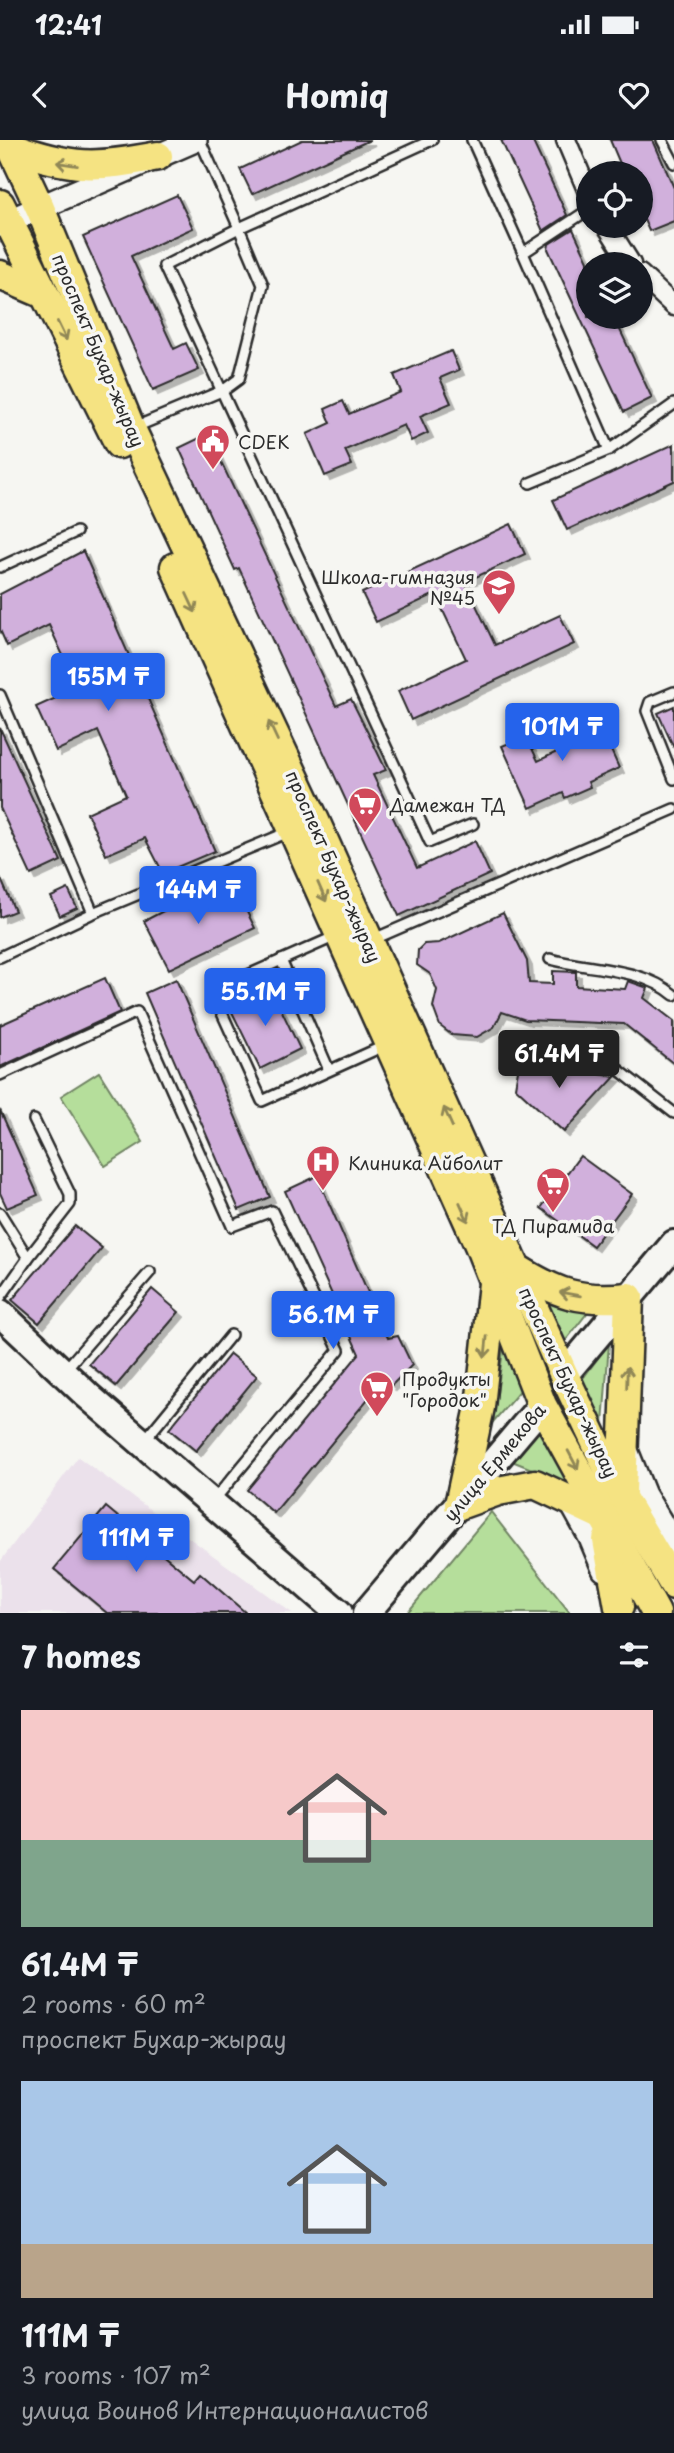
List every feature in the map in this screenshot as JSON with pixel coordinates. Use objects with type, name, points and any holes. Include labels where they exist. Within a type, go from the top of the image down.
[{"type":"main road","points":[[9,143],[56,163],[83,167],[108,166],[158,156]]},
{"type":"main road","name":"проспект Бухар-жырау","points":[[9,143],[40,208],[131,429],[305,825],[341,934],[390,1043],[505,1274],[564,1375],[612,1506]]},
{"type":"main road","name":"проспект Бухар-жырау","points":[[3,217],[118,442],[305,825],[368,942],[505,1274],[542,1405],[612,1506],[669,1550],[674,1586]]},
{"type":"main road","points":[[0,275],[44,294]]},
{"type":"main road","name":"улица Ермекова","points":[[366,1613],[459,1505],[674,1244]]},
{"type":"main road","points":[[459,1505],[505,1274],[552,1291],[600,1300],[629,1297],[624,1445],[612,1506],[621,1610]]},
{"type":"main road","points":[[0,1313],[63,1372],[339,1613]]},
{"type":"main road","points":[[459,1505],[498,1491],[535,1484],[570,1500],[612,1506]]},
{"type":"main road","points":[[612,1506],[641,1587],[656,1613]]},
{"type":"street","points":[[3,217],[40,208],[195,140]]},
{"type":"street","points":[[568,141],[576,161]]},
{"type":"street","points":[[653,286],[674,306]]},
{"type":"street","points":[[624,1445],[669,1550]]},
{"type":"street","points":[[570,1500],[592,1538],[621,1610]]},
{"type":"lane","points":[[131,429],[223,390],[239,379],[263,285],[200,140]]},
{"type":"lane","points":[[432,140],[239,228],[164,266],[430,842],[473,824]]},
{"type":"lane","points":[[472,140],[609,450]]},
{"type":"lane","points":[[662,140],[674,163]]},
{"type":"lane","points":[[523,253],[576,218]]},
{"type":"lane","points":[[530,483],[609,450],[674,404]]},
{"type":"lane","points":[[0,567],[76,532]]},
{"type":"lane","points":[[674,692],[650,702],[648,711],[674,779]]},
{"type":"lane","points":[[0,695],[93,913]]},
{"type":"lane","points":[[368,942],[674,809]]},
{"type":"lane","points":[[0,957],[93,913],[305,825]]},
{"type":"lane","points":[[341,934],[212,991],[262,1101],[390,1043]]},
{"type":"lane","points":[[550,959],[579,967],[627,973],[674,995]]},
{"type":"lane","points":[[281,960],[329,1070]]},
{"type":"lane","points":[[0,1075],[137,1012],[232,1226],[272,1211],[339,1350],[213,1502]]},
{"type":"lane","points":[[615,1067],[674,1113]]},
{"type":"lane","points":[[0,1298],[70,1204],[69,1194],[34,1120]]},
{"type":"lane","points":[[0,1213],[28,1258]]},
{"type":"lane","points":[[63,1372],[150,1272]]},
{"type":"lane","points":[[143,1442],[232,1335]]},
{"type":"shaded area","points":[[78,1457],[292,1613],[0,1613],[0,1562]]},
{"type":"green space","points":[[99,1072],[143,1142],[105,1166],[61,1096]]},
{"type":"green space","points":[[543,1296],[591,1308],[563,1344]]},
{"type":"green space","points":[[504,1343],[524,1386],[493,1422]]},
{"type":"green space","points":[[609,1343],[603,1424],[581,1381]]},
{"type":"green space","points":[[541,1425],[574,1486],[512,1461]]},
{"type":"green space","points":[[491,1512],[570,1613],[407,1613]]},
{"type":"building","points":[[302,140],[370,140],[252,194],[240,169]]},
{"type":"building","points":[[501,140],[532,140],[567,215],[543,231]]},
{"type":"building","points":[[610,140],[653,140],[674,188],[674,221],[653,229],[653,161],[619,161]]},
{"type":"building","points":[[177,195],[193,228],[131,256],[174,349],[186,343],[199,370],[153,390],[83,237]]},
{"type":"building","points":[[573,229],[584,252],[576,252],[576,309],[548,249],[549,244]]},
{"type":"building","points":[[585,329],[620,329],[652,398],[624,412]]},
{"type":"building","points":[[451,351],[459,370],[440,378],[451,403],[420,416],[428,433],[411,441],[404,425],[345,450],[352,465],[325,476],[307,434],[331,423],[325,409],[343,401],[349,414],[401,392],[394,375]]},
{"type":"building","points":[[208,434],[336,706],[351,699],[373,743],[386,770],[373,775],[417,868],[475,841],[490,874],[399,916],[239,568],[235,570],[179,448]]},
{"type":"building","points":[[674,444],[674,481],[567,530],[553,500]]},
{"type":"building","points":[[511,524],[525,554],[465,582],[495,645],[560,615],[574,644],[411,720],[398,691],[466,659],[435,594],[376,622],[362,593]]},
{"type":"building","points":[[83,551],[215,851],[163,873],[145,838],[106,855],[87,813],[126,795],[98,731],[56,751],[36,707],[78,688],[49,625],[7,646],[0,630],[0,594]]},
{"type":"building","points":[[674,706],[674,748],[658,713]]},
{"type":"building","points":[[586,708],[601,741],[606,739],[619,768],[588,782],[590,787],[565,798],[563,793],[530,808],[502,746],[526,736],[538,761],[578,742],[567,717]]},
{"type":"building","points":[[0,728],[61,861],[31,875],[0,808]]},
{"type":"building","points":[[0,877],[15,911],[0,917]]},
{"type":"building","points":[[235,888],[255,928],[169,969],[144,921],[200,892],[206,904]]},
{"type":"building","points":[[68,889],[77,908],[60,916],[51,897]]},
{"type":"building","points":[[503,913],[527,961],[529,983],[553,984],[553,971],[576,972],[576,986],[625,989],[628,981],[648,988],[644,998],[674,1021],[674,1064],[624,1024],[526,1020],[502,1012],[494,1027],[477,1037],[452,1035],[440,1026],[433,1007],[437,990],[430,974],[417,965],[418,950],[424,944],[439,943]]},
{"type":"building","points":[[105,978],[120,1012],[0,1067],[0,1025]]},
{"type":"building","points":[[176,979],[270,1197],[239,1210],[145,993]]},
{"type":"building","points":[[271,988],[300,1049],[260,1069],[230,1008]]},
{"type":"building","points":[[520,1059],[615,1077],[564,1132],[515,1087]]},
{"type":"building","points":[[0,1110],[38,1195],[7,1208],[0,1193]]},
{"type":"building","points":[[580,1156],[632,1194],[593,1246],[541,1208]]},
{"type":"building","points":[[317,1176],[388,1338],[398,1336],[412,1365],[391,1386],[385,1378],[274,1513],[247,1490],[359,1354],[285,1191]]},
{"type":"building","points":[[75,1226],[102,1248],[39,1323],[12,1300]]},
{"type":"building","points":[[152,1289],[179,1312],[116,1386],[89,1364]]},
{"type":"building","points":[[230,1354],[257,1376],[196,1451],[169,1429]]},
{"type":"building","points":[[106,1507],[194,1580],[200,1573],[246,1613],[107,1613],[54,1569]]},
{"type":"place","name":"CDEK","points":[[213,471]]},
{"type":"place","name":"Школа-гимназия №45","points":[[499,616]]},
{"type":"place","name":"Дамежан ТД","points":[[365,834]]},
{"type":"place","name":"Клиника Айболит","points":[[323,1192]]},
{"type":"place","name":"ТД Пирамида","points":[[553,1214]]},
{"type":"place","name":"Продукты \"Городок\"","points":[[377,1418]]}]
